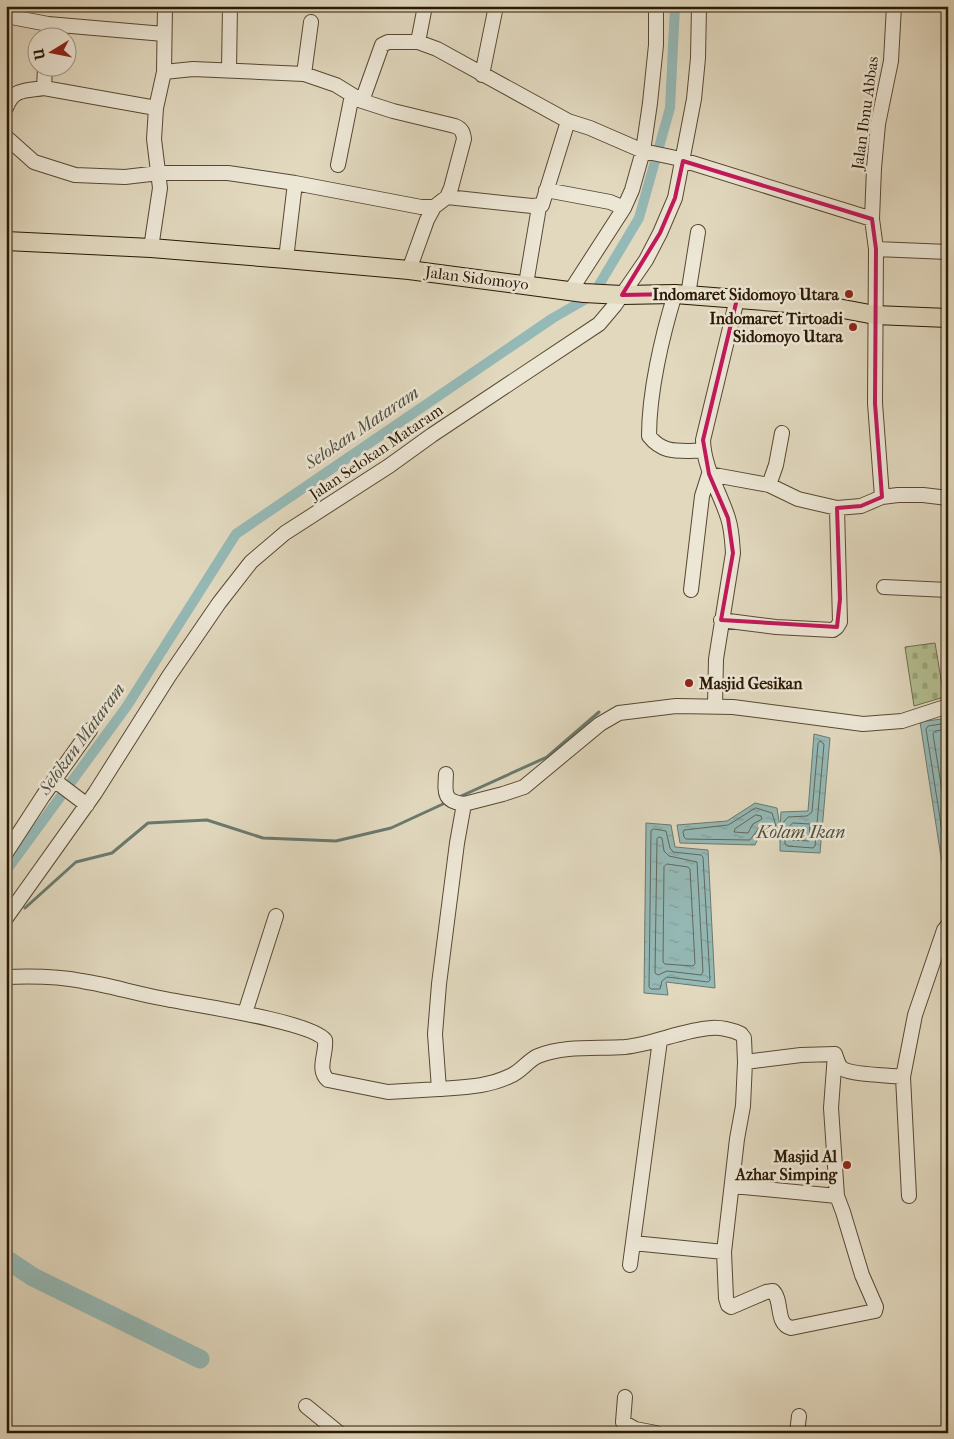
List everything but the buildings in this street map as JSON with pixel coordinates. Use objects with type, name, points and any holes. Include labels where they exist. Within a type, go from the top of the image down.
[{"type":"main road","name":"Jalan Sidomoyo","points":[[6,241],[151,248],[286,258],[409,270],[622,295],[681,294],[827,306],[875,315],[948,318]]},
{"type":"street","points":[[151,248],[160,188],[154,139],[156,108],[164,72],[166,6]]},
{"type":"street","points":[[229,70],[230,6]]},
{"type":"street","points":[[418,42],[425,6]]},
{"type":"street","points":[[482,75],[496,6]]},
{"type":"street","points":[[578,291],[624,208],[650,152],[656,45],[656,6]]},
{"type":"street","name":"Jalan Selokan Mataram","points":[[6,918],[82,801],[235,580],[255,558],[285,534],[599,324],[622,295],[646,260],[674,198],[695,91],[699,6]]},
{"type":"street","name":"Jalan Ibnu Abbas","points":[[882,497],[874,403],[876,249],[872,219],[876,142],[891,61],[894,6]]},
{"type":"street","points":[[6,16],[40,28]]},
{"type":"street","points":[[304,74],[311,22]]},
{"type":"street","points":[[78,32],[164,34]]},
{"type":"street","points":[[338,165],[357,98],[382,44],[388,42],[418,42],[437,49],[568,122],[590,128],[650,152],[872,219]]},
{"type":"street","points":[[164,72],[193,69],[304,74],[336,85],[357,98],[393,111],[460,128],[464,140],[453,182],[447,197],[434,207],[427,220],[409,270]]},
{"type":"street","points":[[44,78],[44,88]]},
{"type":"street","points":[[6,108],[14,94],[44,88],[156,108]]},
{"type":"street","points":[[526,284],[539,207],[543,204],[568,122]]},
{"type":"street","points":[[6,137],[34,162],[75,175],[125,177],[159,174],[228,174],[434,207]]},
{"type":"street","points":[[286,258],[295,184]]},
{"type":"street","points":[[546,190],[595,199],[624,208]]},
{"type":"street","points":[[447,197],[539,207]]},
{"type":"street","points":[[698,232],[681,294],[667,322],[657,364],[648,436],[654,444],[665,450],[703,451]]},
{"type":"street","points":[[876,249],[948,252]]},
{"type":"street","points":[[715,706],[716,659],[732,553],[732,537],[728,518],[709,474],[703,451],[704,429],[737,299]]},
{"type":"street","points":[[769,486],[776,464],[782,433]]},
{"type":"street","points":[[709,474],[769,486],[798,499],[837,508],[861,506],[882,497],[923,495],[948,498]]},
{"type":"street","points":[[691,590],[702,501],[709,474]]},
{"type":"street","points":[[721,620],[833,630],[837,627],[840,622],[840,600],[837,508]]},
{"type":"street","points":[[884,587],[948,590]]},
{"type":"street","points":[[446,774],[446,793],[448,799],[464,804],[524,787],[600,724],[619,713],[676,706],[733,706],[863,724],[902,721],[948,706]]},
{"type":"street","points":[[6,853],[90,730]]},
{"type":"street","points":[[56,782],[82,801]]},
{"type":"street","points":[[439,1089],[435,1034],[439,984],[456,843],[464,804]]},
{"type":"street","points":[[245,1013],[276,916]]},
{"type":"street","points":[[909,1196],[903,1077],[915,1015],[944,930],[948,925]]},
{"type":"street","points":[[6,977],[44,976],[82,980],[146,995],[245,1013],[292,1025],[322,1035],[326,1043],[322,1070],[328,1080],[388,1092],[490,1084],[512,1076],[536,1056],[556,1051],[626,1046],[660,1040],[698,1029],[714,1028],[741,1034],[744,1038],[745,1062],[743,1106],[737,1139],[724,1252],[726,1298],[731,1307],[766,1292],[773,1291],[777,1298],[782,1323],[786,1327],[791,1328],[875,1311],[876,1305],[862,1276],[843,1212],[836,1196],[831,1108],[835,1054]]},
{"type":"street","points":[[630,1265],[660,1040]]},
{"type":"street","points":[[835,1054],[843,1069],[854,1072],[903,1077]]},
{"type":"street","points":[[745,1062],[801,1055],[835,1054]]},
{"type":"street","points":[[733,1186],[836,1196]]},
{"type":"street","points":[[633,1243],[724,1252]]},
{"type":"street","points":[[625,1397],[623,1422],[634,1431],[656,1433]]},
{"type":"street","points":[[306,1406],[339,1433]]},
{"type":"street","points":[[797,1433],[799,1416]]},
{"type":"highlighted area","points":[[683,161],[872,219],[876,249],[875,403],[882,497],[861,506],[837,508],[840,599],[837,627],[721,620],[733,553],[728,518],[709,474],[703,440],[737,299],[675,294],[622,295],[660,233],[675,198]]},
{"type":"green space","points":[[935,643],[944,697],[914,706],[905,647]]},
{"type":"water","points":[[948,718],[948,875],[944,876],[920,722]]},
{"type":"water","name":"Kolam Ikan","points":[[814,734],[830,738],[820,853],[780,851],[780,832],[761,832],[755,845],[680,843],[677,825],[727,821],[755,803],[777,808],[780,828],[781,812],[808,811]]},
{"type":"water","points":[[646,823],[671,825],[675,847],[708,850],[715,988],[666,982],[668,995],[644,993]]},
{"type":"waterway","name":"Selokan Mataram","points":[[6,871],[127,706],[236,534],[553,318],[593,295],[639,218],[670,108],[675,6]]},
{"type":"waterway","points":[[459,797],[547,757],[599,712]]},
{"type":"waterway","points":[[25,908],[76,862],[112,853],[148,823],[207,820],[263,838],[336,841],[391,828],[443,804]]},
{"type":"waterway","points":[[6,1259],[33,1277],[200,1359]]},
{"type":"place","name":"Indomaret Sidomoyo Utara","points":[[849,294]]},
{"type":"place","name":"Indomaret Tirtoadi Sidomoyo Utara","points":[[853,327]]},
{"type":"place","name":"Masjid Gesikan","points":[[689,683]]},
{"type":"place","name":"Masjid Al Azhar Simping","points":[[847,1165]]}]
